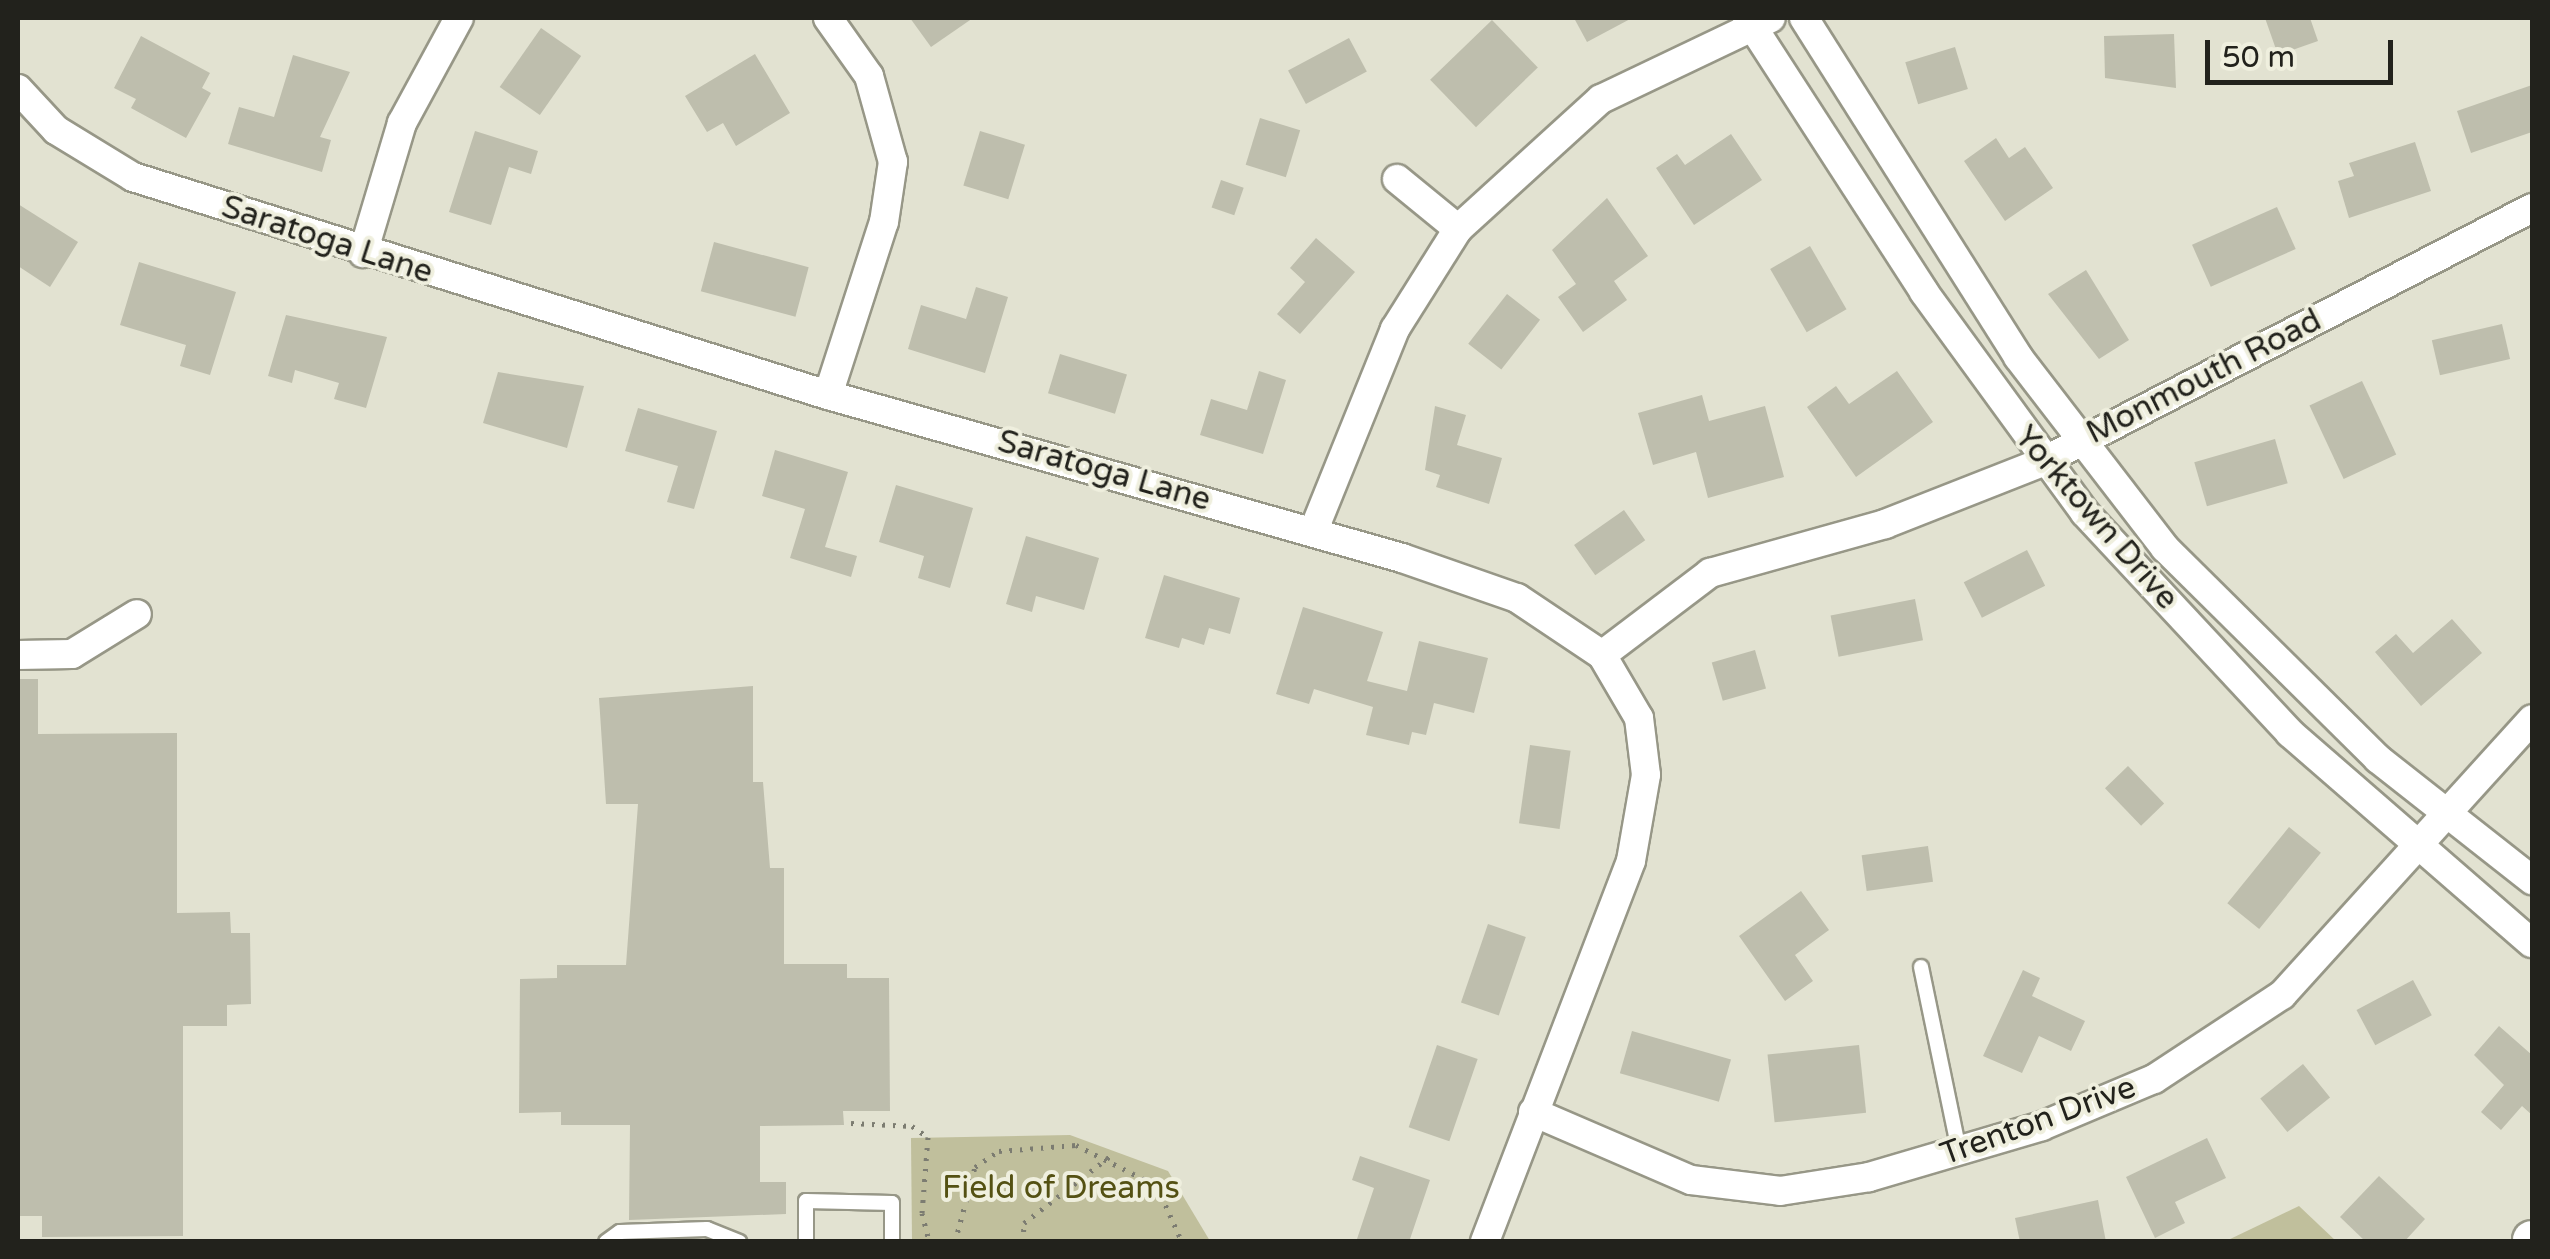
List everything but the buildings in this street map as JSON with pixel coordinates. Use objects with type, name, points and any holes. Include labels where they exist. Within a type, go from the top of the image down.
[{"type":"street","points":[[363,253],[402,123],[460,18]]},
{"type":"street","points":[[828,18],[870,76],[893,162],[884,222],[828,395]]},
{"type":"street","name":"Yorktown Drive","points":[[1804,18],[1976,293],[2165,548],[2268,656],[2532,880]]},
{"type":"street","points":[[1313,532],[1395,329],[1458,229],[1601,100],[1757,21]]},
{"type":"street","name":"Yorktown Drive","points":[[1757,21],[2042,462],[2290,733],[2532,943]]},
{"type":"street","name":"Saratoga Lane","points":[[18,89],[56,130],[133,177],[363,253],[828,395],[1313,532],[1517,598],[1602,654],[1639,718],[1646,775],[1631,861],[1485,1242]]},
{"type":"street","points":[[1397,179],[1458,229]]},
{"type":"street","name":"Monmouth Road","points":[[1602,654],[1710,573],[1904,518],[2042,462],[2532,208]]},
{"type":"street","points":[[18,655],[72,654],[138,614]]},
{"type":"street","name":"Trenton Drive","points":[[1533,1112],[1691,1180],[1780,1191],[1959,1152],[2154,1079],[2282,995],[2532,719]]},
{"type":"lane","points":[[1921,968],[1959,1152]]},
{"type":"lane","points":[[806,1242],[806,1201],[892,1203],[892,1242]]},
{"type":"lane","points":[[606,1242],[620,1232],[707,1228],[738,1242]]},
{"type":"path","points":[[852,1124],[912,1126],[928,1138],[922,1213],[929,1242]]},
{"type":"path","points":[[955,1242],[970,1177],[1000,1151],[1076,1144],[1158,1186],[1182,1242]]},
{"type":"path","points":[[1022,1242],[1024,1222],[1098,1174],[1109,1158]]},
{"type":"green space","name":"Field of Dreams","points":[[1070,1135],[1168,1171],[1210,1241],[912,1241],[911,1138]]},
{"type":"green space","points":[[2299,1206],[2336,1241],[2226,1241]]}]
